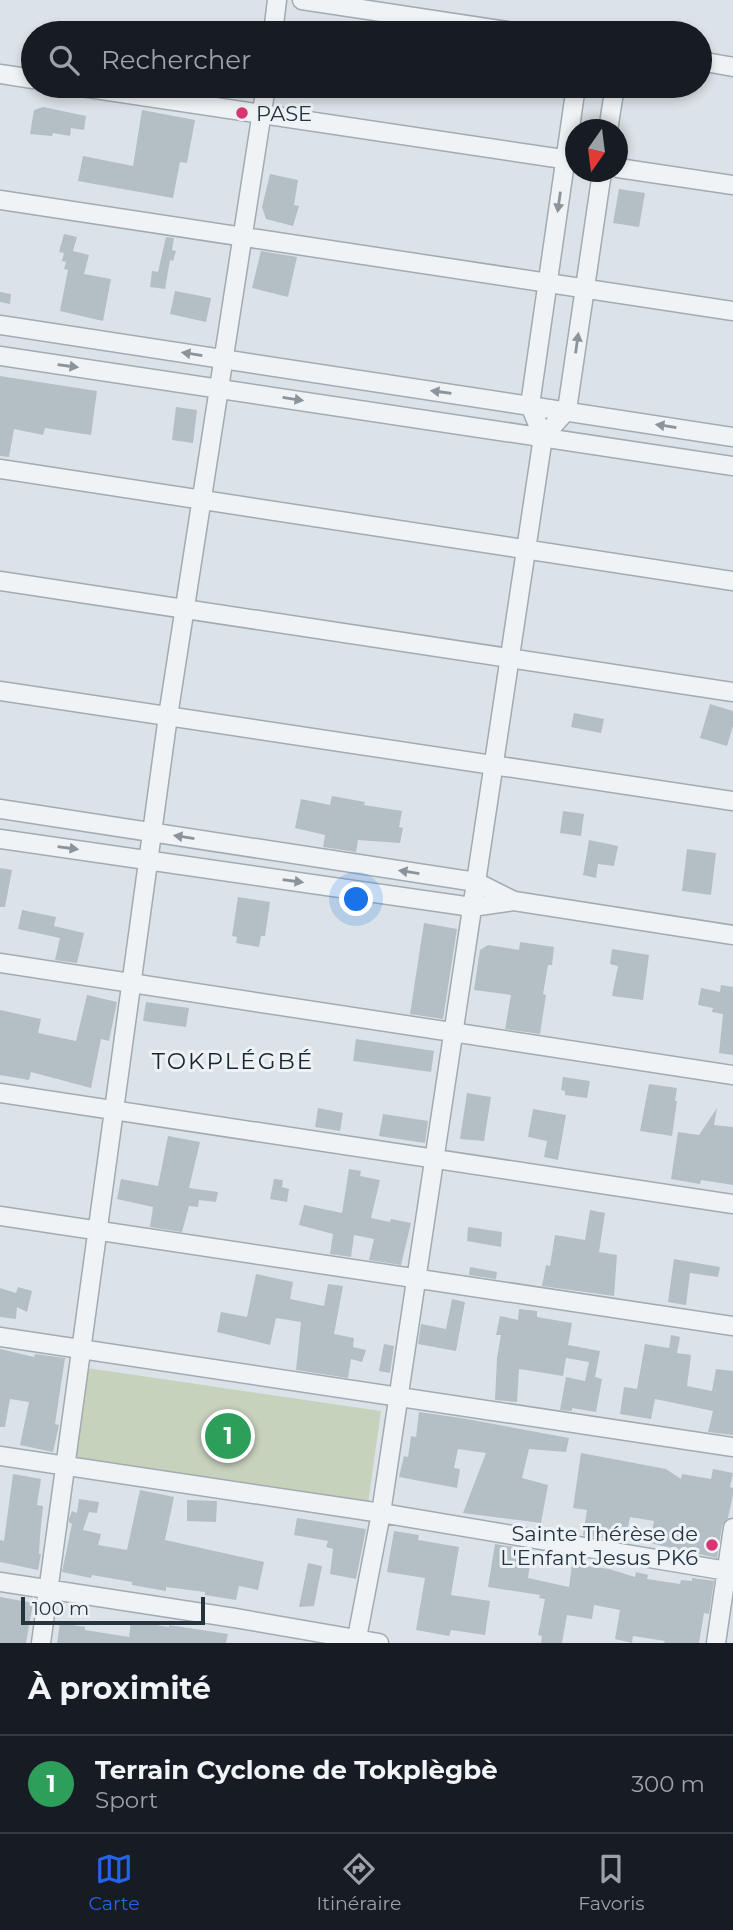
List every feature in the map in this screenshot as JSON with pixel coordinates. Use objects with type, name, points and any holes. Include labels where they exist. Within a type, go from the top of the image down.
[{"type":"street","points":[[274,21],[277,0]]},
{"type":"street","points":[[302,0],[441,21]]},
{"type":"street","points":[[712,63],[733,66]]},
{"type":"street","points":[[0,74],[21,77]]},
{"type":"street","points":[[155,98],[565,160]]},
{"type":"street","points":[[41,1643],[168,716],[264,98]]},
{"type":"street","points":[[573,119],[575,98]]},
{"type":"street","points":[[610,119],[613,98]]},
{"type":"street","points":[[628,169],[733,185]]},
{"type":"street","points":[[356,1641],[381,1513],[543,437],[530,405],[566,182]]},
{"type":"street","points":[[543,437],[567,410],[601,182]]},
{"type":"street","points":[[0,200],[733,311]]},
{"type":"street","points":[[0,325],[567,410],[733,438]]},
{"type":"street","points":[[0,356],[733,466]]},
{"type":"street","points":[[0,469],[733,582]]},
{"type":"street","points":[[0,580],[733,692]]},
{"type":"street","points":[[0,691],[733,801]]},
{"type":"street","points":[[0,809],[476,882],[514,901]]},
{"type":"street","points":[[0,839],[472,907],[514,901],[733,935]]},
{"type":"street","points":[[0,963],[733,1075]]},
{"type":"street","points":[[0,1093],[733,1204]]},
{"type":"street","points":[[0,1216],[733,1326]]},
{"type":"street","points":[[0,1336],[733,1447]]},
{"type":"street","points":[[0,1456],[381,1513],[729,1572]]},
{"type":"street","points":[[716,1643],[729,1572],[733,1528]]},
{"type":"street","points":[[0,1583],[235,1618],[379,1643]]},
{"type":"green space","points":[[87,1368],[381,1411],[368,1504],[74,1460]]},
{"type":"building","points":[[43,107],[86,116],[84,130],[71,128],[70,136],[53,133],[52,136],[30,134],[34,110]]},
{"type":"building","points":[[142,110],[195,120],[187,163],[180,162],[173,198],[78,181],[83,156],[133,166]]},
{"type":"building","points":[[270,174],[298,180],[294,205],[299,206],[293,226],[266,219],[262,207]]},
{"type":"building","points":[[619,189],[645,193],[639,227],[613,223]]},
{"type":"building","points":[[64,234],[77,237],[73,251],[89,255],[84,274],[111,279],[103,321],[60,311],[68,270],[64,269],[66,262],[62,261],[64,253],[59,252]]},
{"type":"building","points":[[166,237],[174,238],[172,250],[176,251],[173,261],[170,260],[165,289],[150,287],[152,271],[158,272]]},
{"type":"building","points":[[261,251],[297,257],[288,297],[252,288]]},
{"type":"building","points":[[175,291],[211,298],[206,322],[170,314]]},
{"type":"building","points":[[0,292],[11,294],[10,304],[0,302]]},
{"type":"building","points":[[0,376],[97,391],[91,435],[45,428],[43,435],[14,429],[9,457],[0,456]]},
{"type":"building","points":[[176,407],[197,410],[193,443],[172,440]]},
{"type":"building","points":[[710,704],[733,711],[733,726],[727,746],[700,738]]},
{"type":"building","points":[[574,713],[604,719],[601,733],[571,727]]},
{"type":"building","points":[[332,796],[402,811],[400,843],[358,840],[356,852],[323,847],[325,835],[295,828],[301,799],[330,805]]},
{"type":"building","points":[[563,811],[584,814],[581,836],[560,833]]},
{"type":"building","points":[[589,840],[618,846],[614,866],[598,864],[596,878],[583,875]]},
{"type":"building","points":[[687,849],[716,853],[711,895],[682,891]]},
{"type":"building","points":[[0,868],[12,870],[5,907],[0,907]]},
{"type":"building","points":[[238,897],[270,902],[265,936],[261,936],[259,947],[236,943],[237,937],[232,936]]},
{"type":"building","points":[[22,910],[56,917],[54,926],[84,933],[77,963],[55,960],[60,938],[18,929]]},
{"type":"building","points":[[424,923],[457,929],[443,1019],[410,1014]]},
{"type":"building","points":[[520,942],[554,947],[552,965],[548,965],[543,994],[546,995],[540,1034],[505,1029],[511,995],[474,990],[480,950],[488,945],[519,950]]},
{"type":"building","points":[[612,949],[649,955],[643,1000],[612,996],[618,966],[610,964]]},
{"type":"building","points":[[721,985],[733,987],[733,1055],[719,1053],[723,1014],[712,1012],[713,1008],[698,1005],[701,988],[720,992]]},
{"type":"building","points":[[87,995],[117,1002],[109,1041],[101,1039],[91,1088],[31,1072],[29,1080],[0,1075],[0,1010],[41,1019],[38,1033],[76,1041]]},
{"type":"building","points":[[146,1002],[189,1008],[186,1027],[143,1021]]},
{"type":"building","points":[[356,1039],[434,1051],[431,1072],[353,1061]]},
{"type":"building","points":[[563,1077],[590,1081],[587,1098],[565,1095],[565,1091],[561,1090]]},
{"type":"building","points":[[649,1084],[677,1088],[672,1136],[640,1131]]},
{"type":"building","points":[[467,1093],[491,1097],[484,1141],[460,1139]]},
{"type":"building","points":[[318,1108],[343,1113],[340,1131],[315,1127]]},
{"type":"building","points":[[717,1108],[714,1125],[733,1127],[733,1185],[701,1180],[700,1184],[671,1179],[678,1132],[699,1135]]},
{"type":"building","points":[[533,1109],[566,1115],[558,1160],[544,1157],[547,1141],[528,1137]]},
{"type":"building","points":[[383,1114],[428,1121],[425,1143],[379,1136]]},
{"type":"building","points":[[168,1136],[200,1142],[189,1188],[218,1192],[216,1202],[199,1200],[198,1207],[189,1206],[182,1232],[150,1227],[153,1207],[117,1199],[121,1179],[158,1186]]},
{"type":"building","points":[[349,1169],[361,1171],[360,1176],[380,1180],[371,1218],[411,1223],[401,1265],[369,1260],[374,1239],[354,1235],[351,1257],[330,1254],[333,1234],[299,1225],[304,1205],[342,1213]]},
{"type":"building","points":[[274,1179],[283,1180],[282,1187],[289,1189],[287,1202],[270,1199]]},
{"type":"building","points":[[590,1210],[605,1213],[599,1252],[617,1255],[614,1296],[542,1286],[546,1265],[550,1266],[555,1235],[585,1240]]},
{"type":"building","points":[[468,1227],[502,1232],[501,1247],[467,1241]]},
{"type":"building","points":[[674,1259],[720,1267],[718,1277],[690,1273],[686,1305],[668,1302]]},
{"type":"building","points":[[470,1267],[497,1272],[496,1279],[469,1275]]},
{"type":"building","points":[[256,1274],[293,1282],[290,1299],[324,1306],[328,1284],[343,1286],[334,1334],[354,1338],[353,1347],[366,1350],[362,1362],[351,1359],[348,1378],[296,1370],[301,1322],[276,1318],[270,1345],[217,1332],[221,1312],[247,1317]]},
{"type":"building","points":[[18,1287],[32,1291],[27,1312],[17,1307],[16,1319],[0,1317],[0,1288],[16,1293]]},
{"type":"building","points":[[452,1299],[465,1302],[456,1351],[418,1344],[421,1324],[446,1329]]},
{"type":"building","points":[[519,1309],[537,1311],[537,1317],[572,1323],[568,1345],[600,1351],[595,1377],[602,1379],[596,1412],[572,1408],[572,1411],[560,1410],[566,1377],[585,1381],[589,1362],[566,1358],[563,1376],[519,1369],[517,1402],[495,1400],[501,1335],[496,1335],[500,1316],[518,1320]]},
{"type":"building","points":[[671,1335],[680,1337],[677,1353],[691,1355],[687,1386],[712,1391],[716,1369],[733,1371],[733,1435],[708,1432],[713,1411],[655,1399],[651,1419],[620,1414],[624,1387],[637,1389],[645,1344],[669,1348]]},
{"type":"building","points":[[384,1344],[394,1346],[390,1373],[379,1371]]},
{"type":"building","points":[[0,1349],[34,1357],[35,1354],[65,1358],[55,1424],[59,1425],[53,1452],[20,1445],[29,1402],[10,1399],[5,1427],[0,1427]]},
{"type":"building","points":[[419,1412],[569,1438],[566,1452],[529,1449],[522,1478],[548,1485],[541,1523],[463,1513],[486,1453],[458,1449],[454,1468],[460,1469],[457,1488],[399,1477],[404,1456],[408,1457],[411,1436],[416,1437]]},
{"type":"building","points":[[581,1453],[666,1469],[681,1479],[682,1474],[711,1479],[713,1469],[733,1473],[730,1487],[733,1488],[733,1494],[728,1518],[722,1526],[717,1558],[650,1543],[654,1521],[630,1517],[625,1542],[583,1535],[587,1510],[573,1508]]},
{"type":"building","points":[[13,1474],[41,1479],[37,1505],[43,1506],[38,1570],[0,1562],[0,1540],[4,1541]]},
{"type":"building","points":[[140,1490],[174,1497],[165,1540],[264,1562],[258,1590],[239,1586],[236,1600],[205,1595],[205,1592],[166,1587],[166,1591],[132,1585],[132,1582],[62,1572],[72,1524],[69,1519],[72,1511],[77,1513],[79,1499],[99,1502],[97,1513],[89,1512],[83,1530],[101,1534],[98,1545],[127,1550]]},
{"type":"building","points":[[187,1500],[217,1501],[216,1522],[187,1521]]},
{"type":"building","points":[[297,1518],[366,1529],[356,1579],[330,1574],[333,1549],[326,1547],[328,1541],[294,1535]]},
{"type":"building","points":[[394,1531],[419,1535],[418,1540],[459,1547],[451,1595],[490,1601],[485,1635],[451,1630],[449,1636],[416,1630],[425,1578],[387,1572]]},
{"type":"building","points":[[495,1544],[532,1550],[528,1578],[569,1587],[572,1564],[609,1569],[635,1577],[636,1572],[648,1575],[647,1579],[680,1584],[681,1580],[692,1581],[692,1578],[714,1581],[709,1614],[704,1613],[699,1643],[664,1643],[665,1641],[633,1636],[632,1643],[615,1639],[620,1610],[594,1605],[592,1619],[567,1615],[562,1643],[541,1643],[542,1636],[538,1635],[545,1599],[539,1598],[540,1595],[488,1587]]},
{"type":"building","points":[[308,1563],[322,1566],[314,1606],[299,1607]]},
{"type":"building","points":[[0,1597],[33,1603],[26,1643],[0,1643]]},
{"type":"building","points":[[131,1621],[228,1634],[226,1643],[57,1643],[60,1623],[129,1637]]},
{"type":"place","name":"PASE","points":[[242,113]]},
{"type":"place","name":"Terrain Cyclone de Tokplègbè","points":[[228,1436]]},
{"type":"place","name":"Sainte Thérèse de L'Enfant Jesus PK6","points":[[712,1545]]},
{"type":"district","name":"TOKPLÉGBÉ","points":[[233,1061]]}]
